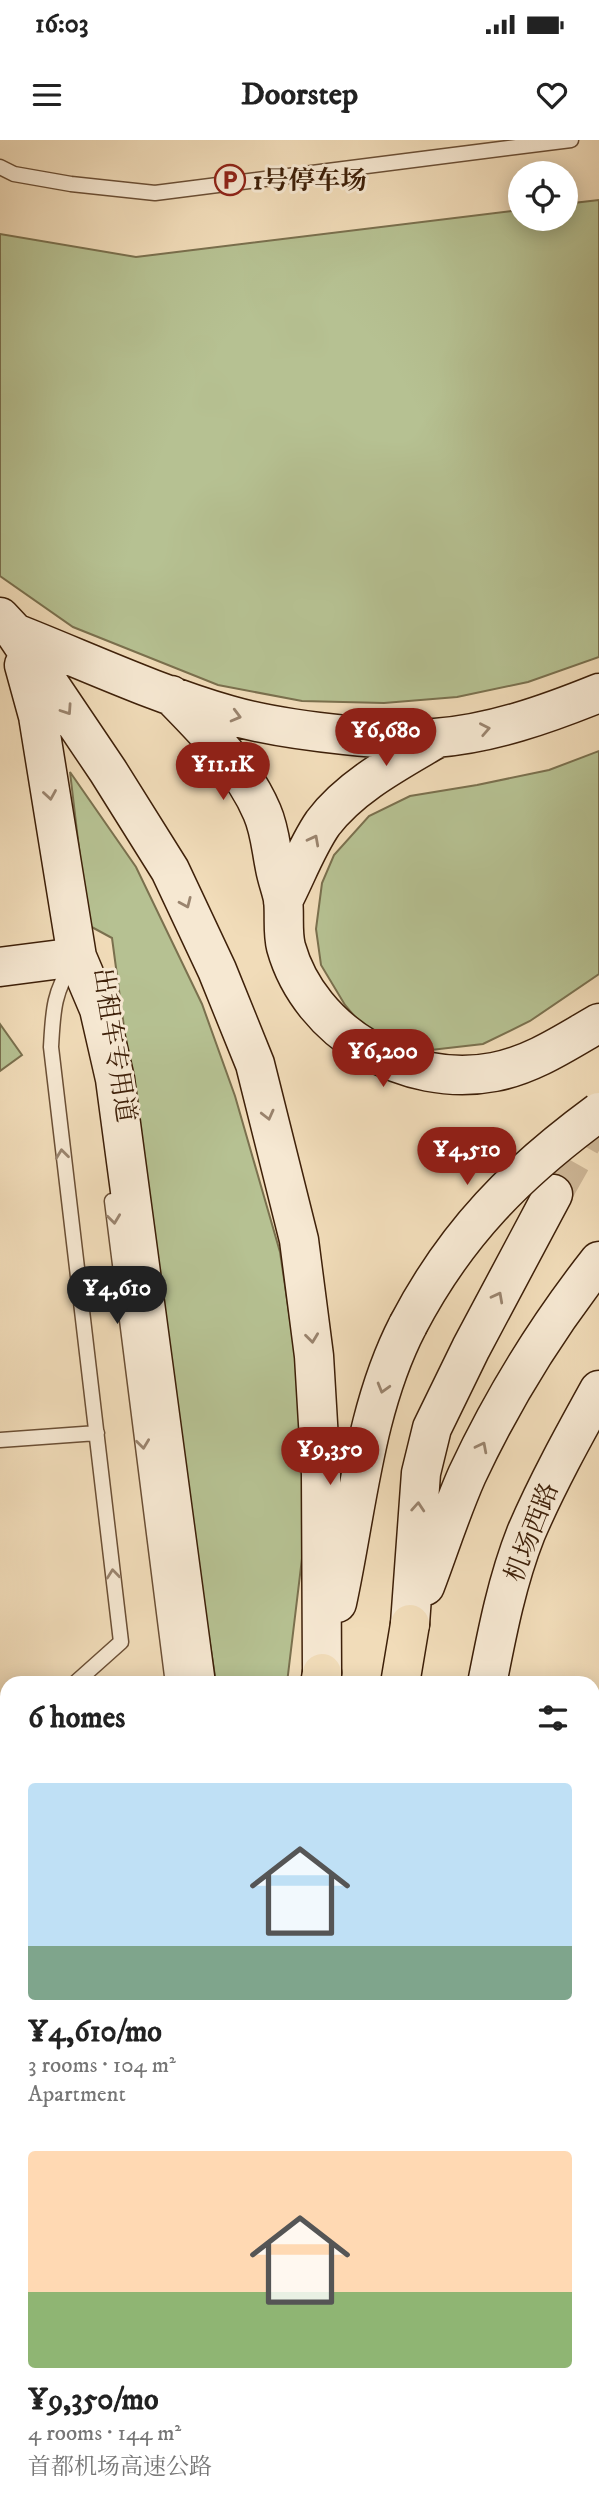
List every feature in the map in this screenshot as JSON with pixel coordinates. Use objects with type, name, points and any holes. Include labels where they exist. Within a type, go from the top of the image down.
[{"type":"highway","points":[[401,1676],[410,1624]]},
{"type":"street","points":[[8,625],[171,695],[232,716],[300,730],[398,739],[436,738],[509,724],[599,693]]},
{"type":"street","points":[[8,625],[38,716],[77,957],[99,1009],[115,1079],[195,1676]]},
{"type":"street","points":[[8,625],[108,771],[170,870],[217,970],[255,1064],[299,1240],[314,1356],[321,1474],[321,1676]]},
{"type":"street","points":[[171,695],[223,751],[261,809],[269,828],[283,901],[286,946],[293,966],[313,1000],[350,1038],[384,1058],[433,1073],[466,1076],[510,1068],[541,1056],[599,1023]]},
{"type":"street","points":[[283,901],[323,825],[337,807],[380,774],[436,738]]},
{"type":"street","points":[[0,967],[77,957]]},
{"type":"street","points":[[321,1676],[374,1419],[393,1356],[408,1325],[439,1270],[487,1209],[529,1166],[599,1112]]},
{"type":"street","points":[[410,1624],[421,1473],[432,1427],[553,1194]]},
{"type":"street","points":[[410,1624],[467,1476],[519,1375],[554,1319],[599,1261]]},
{"type":"street","name":"机场西路","points":[[489,1676],[507,1594],[526,1534],[560,1462],[599,1390]]},
{"type":"lane","points":[[0,167],[14,174],[71,184],[155,193],[571,140]]},
{"type":"lane","name":"出租车专用道","points":[[77,957],[93,1050]]},
{"type":"lane","name":"出租车专用道","points":[[77,957],[62,978],[54,1000],[51,1047],[57,1116],[121,1642],[83,1676]]},
{"type":"lane","points":[[110,1187],[172,1676]]},
{"type":"lane","points":[[0,1440],[97,1433]]},
{"type":"green space","points":[[599,200],[599,657],[528,682],[457,697],[384,703],[302,701],[218,685],[73,627],[0,576],[0,234],[136,257],[508,211],[508,231],[578,231],[578,202]]},
{"type":"green space","points":[[599,751],[599,974],[530,1021],[483,1044],[422,1051],[366,1030],[345,1005],[321,965],[316,929],[322,883],[334,855],[369,816],[410,796],[549,770]]},
{"type":"green space","points":[[70,772],[136,867],[202,1004],[235,1096],[280,1252],[303,1407],[303,1550],[288,1676],[215,1676],[186,1488],[112,938],[88,925]]},
{"type":"green space","points":[[0,1024],[22,1055],[0,1071]]},
{"type":"tunnel","points":[[553,1194],[599,1112]]},
{"type":"place","name":"1号停车场","points":[[230,180]]}]
